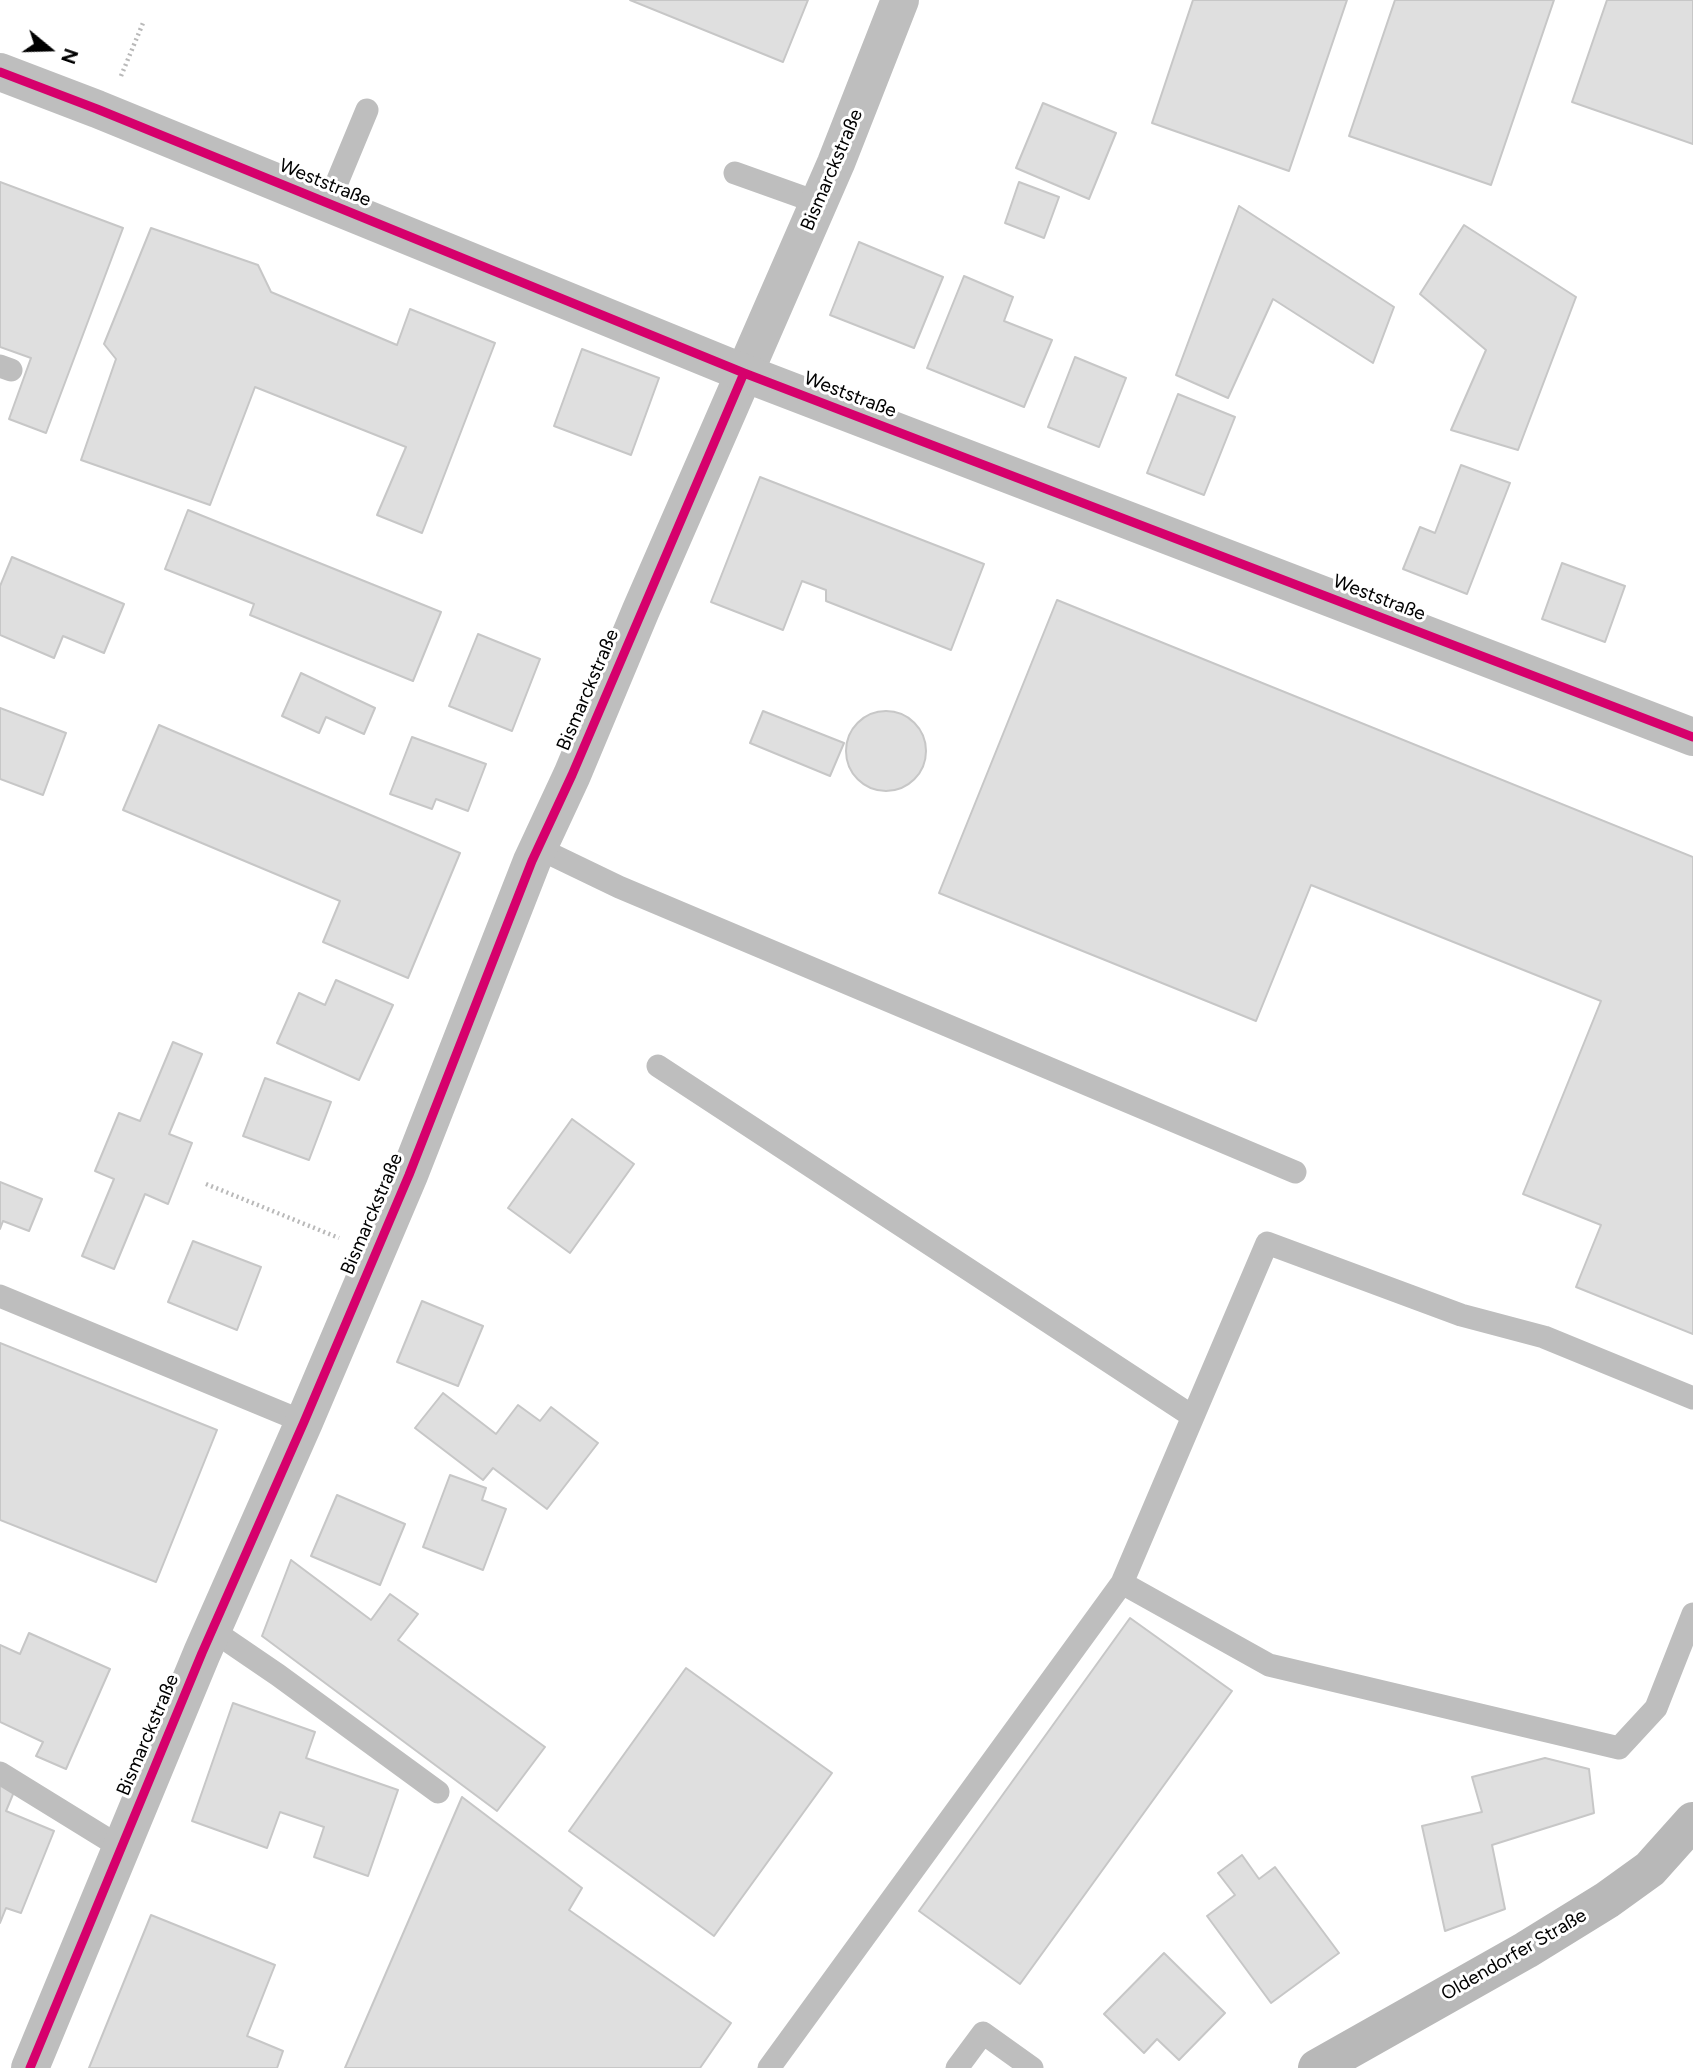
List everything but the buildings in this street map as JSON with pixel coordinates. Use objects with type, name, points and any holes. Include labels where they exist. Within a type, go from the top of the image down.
[{"type":"main road","name":"Oldendorfer Straße","points":[[1317,2068],[1526,1950],[1607,1900],[1650,1869],[1693,1821]]},
{"type":"street","name":"Bismarckstraße","points":[[30,2068],[212,1630],[409,1175],[538,848],[819,204],[900,0]]},
{"type":"street","name":"Weststraße","points":[[0,72],[107,113],[744,373],[1693,737]]},
{"type":"lane","points":[[328,204],[368,110]]},
{"type":"lane","points":[[735,173],[819,204]]},
{"type":"lane","points":[[538,848],[619,887],[1295,1172]]},
{"type":"lane","points":[[658,1066],[1192,1416]]},
{"type":"lane","points":[[769,2068],[1122,1583],[1267,1243],[1461,1315],[1544,1337],[1693,1398]]},
{"type":"lane","points":[[0,1296],[304,1422]]},
{"type":"lane","points":[[1122,1583],[1269,1665],[1619,1748],[1656,1708],[1693,1614]]},
{"type":"lane","points":[[212,1630],[438,1792]]},
{"type":"lane","points":[[0,1773],[120,1847]]},
{"type":"lane","points":[[957,2068],[983,2033],[1032,2068]]},
{"type":"path","points":[[107,113],[143,23]]},
{"type":"path","points":[[206,1184],[375,1253]]},
{"type":"cycle path","points":[[0,72],[744,373],[1693,737]]},
{"type":"cycle path","points":[[30,2068],[202,1653],[409,1175],[532,861],[572,775],[744,373]]}]
